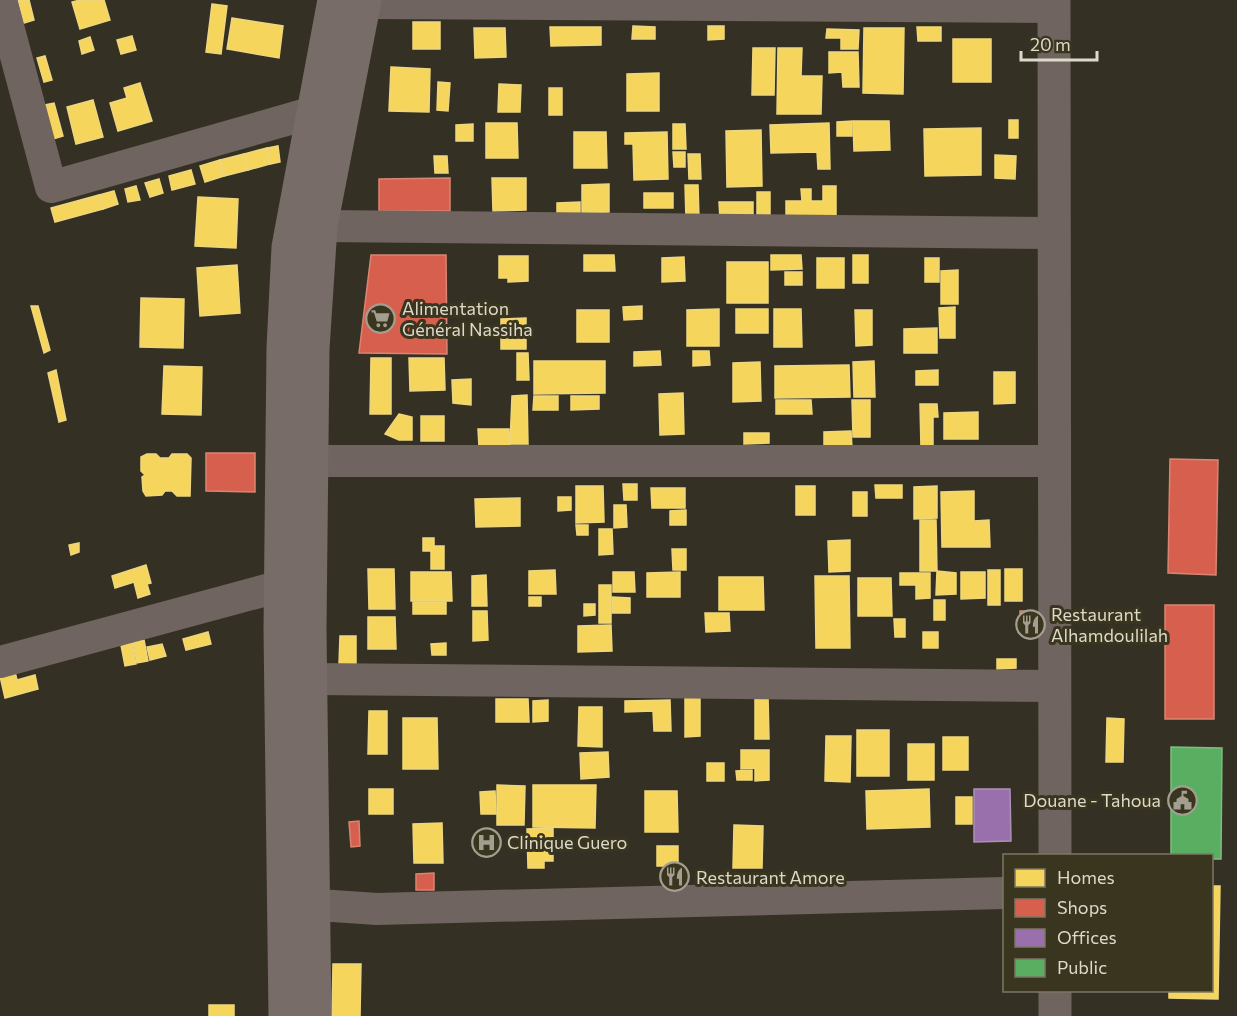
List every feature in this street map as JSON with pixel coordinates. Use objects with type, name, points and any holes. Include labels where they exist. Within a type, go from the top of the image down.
[{"type":"main road","points":[[285,1016],[300,904],[313,680],[298,461],[288,247],[314,112],[354,1]]},
{"type":"main road","points":[[315,1016],[300,904],[280,586],[313,349],[321,226],[354,1]]},
{"type":"street","points":[[1,0],[51,187],[314,112]]},
{"type":"street","points":[[354,1],[1054,3],[1055,854]]},
{"type":"street","points":[[321,226],[1054,233]]},
{"type":"street","points":[[298,461],[1054,461]]},
{"type":"street","points":[[0,662],[280,586]]},
{"type":"street","points":[[313,680],[1055,686]]},
{"type":"street","points":[[300,904],[376,909],[1003,893]]},
{"type":"street","points":[[1055,992],[1055,1016]]},
{"type":"building: Homes","points":[[18,0],[29,0],[34,20],[24,23]]},
{"type":"building: Homes","points":[[104,0],[110,20],[80,29],[72,2]]},
{"type":"building: Homes","points":[[212,4],[227,6],[221,54],[206,52]]},
{"type":"building: Homes","points":[[232,18],[283,26],[279,58],[227,49]]},
{"type":"building: Homes","points":[[413,22],[440,22],[440,49],[413,49]]},
{"type":"building: Homes","points":[[633,26],[655,27],[655,39],[632,39]]},
{"type":"building: Homes","points":[[708,26],[724,26],[724,39],[708,40]]},
{"type":"building: Homes","points":[[550,27],[601,27],[601,45],[551,46]]},
{"type":"building: Homes","points":[[917,27],[941,27],[941,41],[918,41]]},
{"type":"building: Homes","points":[[474,28],[505,28],[506,57],[475,58]]},
{"type":"building: Homes","points":[[864,28],[904,28],[903,94],[863,93]]},
{"type":"building: Homes","points":[[827,29],[859,30],[858,49],[841,49],[841,38],[826,38]]},
{"type":"building: Homes","points":[[132,36],[136,50],[121,54],[117,40]]},
{"type":"building: Homes","points":[[90,37],[94,50],[82,54],[79,41]]},
{"type":"building: Homes","points":[[953,39],[991,39],[991,82],[953,82]]},
{"type":"building: Homes","points":[[753,48],[775,48],[774,95],[752,95]]},
{"type":"building: Homes","points":[[778,48],[802,48],[801,76],[822,76],[821,114],[777,114]]},
{"type":"building: Homes","points":[[829,52],[858,52],[859,87],[843,87],[842,72],[829,73]]},
{"type":"building: Homes","points":[[45,56],[52,80],[44,82],[37,58]]},
{"type":"building: Homes","points":[[391,67],[430,69],[429,112],[389,111]]},
{"type":"building: Homes","points":[[659,73],[659,111],[627,111],[627,74]]},
{"type":"building: Homes","points":[[438,82],[450,83],[448,111],[437,110]]},
{"type":"building: Homes","points":[[140,83],[152,121],[118,131],[110,103],[127,98],[124,88]]},
{"type":"building: Homes","points":[[499,84],[521,85],[520,112],[498,112]]},
{"type":"building: Homes","points":[[549,88],[562,88],[562,115],[549,115]]},
{"type":"building: Homes","points":[[93,100],[103,137],[76,144],[67,107]]},
{"type":"building: Homes","points":[[54,103],[63,136],[53,139],[44,105]]},
{"type":"building: Homes","points":[[1009,120],[1018,120],[1018,138],[1009,138]]},
{"type":"building: Homes","points":[[852,121],[852,136],[837,136],[837,122]]},
{"type":"building: Homes","points":[[853,121],[889,121],[890,150],[854,151]]},
{"type":"building: Homes","points":[[486,123],[517,123],[518,158],[486,158]]},
{"type":"building: Homes","points":[[829,123],[830,169],[818,169],[817,152],[771,153],[770,125]]},
{"type":"building: Homes","points":[[473,124],[473,141],[456,141],[456,125]]},
{"type":"building: Homes","points":[[673,124],[685,124],[686,149],[673,149]]},
{"type":"building: Homes","points":[[981,128],[981,175],[925,176],[924,129]]},
{"type":"building: Homes","points":[[761,130],[762,186],[727,187],[726,131]]},
{"type":"building: Homes","points":[[574,132],[606,132],[607,168],[574,168]]},
{"type":"building: Homes","points":[[667,132],[668,179],[634,180],[633,144],[625,144],[625,133]]},
{"type":"building: Homes","points":[[278,146],[280,162],[270,164],[267,148]]},
{"type":"building: Homes","points":[[267,148],[270,164],[248,170],[244,154]]},
{"type":"building: Homes","points":[[673,152],[685,152],[685,167],[674,167]]},
{"type":"building: Homes","points":[[244,154],[248,170],[224,176],[220,160]]},
{"type":"building: Homes","points":[[688,154],[700,154],[701,179],[689,179]]},
{"type":"building: Homes","points":[[995,155],[1016,156],[1015,179],[995,178]]},
{"type":"building: Homes","points":[[434,156],[447,156],[448,173],[435,173]]},
{"type":"building: Homes","points":[[220,160],[224,176],[205,182],[200,166]]},
{"type":"building: Homes","points":[[191,170],[195,184],[172,190],[169,176]]},
{"type":"building: Homes","points":[[492,178],[526,178],[526,210],[493,211]]},
{"type":"building: Homes","points":[[159,179],[163,193],[150,197],[145,183]]},
{"type":"building: Homes","points":[[609,184],[609,212],[582,213],[582,185]]},
{"type":"building: Homes","points":[[685,185],[698,185],[699,218],[686,218]]},
{"type":"building: Homes","points":[[136,186],[140,200],[128,202],[125,189]]},
{"type":"building: Homes","points":[[823,186],[836,186],[836,217],[786,218],[786,201],[802,201],[801,189],[811,189],[811,201],[823,201]]},
{"type":"building: Homes","points":[[114,191],[118,204],[103,209],[99,195]]},
{"type":"building: Homes","points":[[757,192],[770,192],[770,217],[757,218]]},
{"type":"building: Homes","points":[[644,193],[673,193],[673,208],[644,208]]},
{"type":"building: Homes","points":[[99,195],[103,209],[55,222],[51,208]]},
{"type":"building: Homes","points":[[198,197],[238,199],[236,248],[195,246]]},
{"type":"building: Homes","points":[[580,202],[580,218],[557,218],[557,203]]},
{"type":"building: Homes","points":[[719,202],[753,202],[753,218],[720,219]]},
{"type":"building: Homes","points":[[584,255],[614,255],[615,271],[584,271]]},
{"type":"building: Homes","points":[[771,255],[801,255],[802,269],[771,270]]},
{"type":"building: Homes","points":[[853,255],[868,255],[868,283],[853,283]]},
{"type":"building: Homes","points":[[499,256],[528,256],[528,281],[508,282],[508,278],[499,278]]},
{"type":"building: Homes","points":[[684,257],[685,281],[662,282],[662,258]]},
{"type":"building: Homes","points":[[817,258],[844,258],[844,288],[817,288]]},
{"type":"building: Homes","points":[[925,258],[939,258],[939,282],[925,282]]},
{"type":"building: Homes","points":[[727,262],[768,262],[768,303],[727,303]]},
{"type":"building: Homes","points":[[237,265],[240,313],[200,316],[197,268]]},
{"type":"building: Homes","points":[[958,270],[958,304],[941,304],[941,271]]},
{"type":"building: Homes","points":[[785,272],[802,272],[802,285],[785,285]]},
{"type":"building: Homes","points":[[141,298],[184,299],[183,348],[140,347]]},
{"type":"building: Homes","points":[[31,306],[38,306],[50,350],[44,353]]},
{"type":"building: Homes","points":[[642,306],[642,319],[624,320],[623,307]]},
{"type":"building: Homes","points":[[955,307],[955,338],[940,338],[939,308]]},
{"type":"building: Homes","points":[[719,309],[719,346],[687,346],[687,310]]},
{"type":"building: Homes","points":[[736,309],[768,309],[768,333],[736,333]]},
{"type":"building: Homes","points":[[774,309],[801,309],[802,347],[774,347]]},
{"type":"building: Homes","points":[[577,310],[609,310],[609,342],[577,342]]},
{"type":"building: Homes","points":[[855,310],[872,310],[872,345],[856,346]]},
{"type":"building: Homes","points":[[526,318],[526,349],[501,349],[501,319]]},
{"type":"building: Homes","points":[[937,328],[937,353],[904,353],[904,329]]},
{"type":"building: Homes","points":[[660,351],[661,365],[634,366],[634,352]]},
{"type":"building: Homes","points":[[693,351],[709,351],[710,365],[693,366]]},
{"type":"building: Homes","points":[[517,353],[528,353],[529,380],[517,380]]},
{"type":"building: Homes","points":[[371,358],[391,358],[391,414],[370,414]]},
{"type":"building: Homes","points":[[409,358],[444,358],[445,390],[410,391]]},
{"type":"building: Homes","points":[[534,361],[605,361],[605,393],[534,394]]},
{"type":"building: Homes","points":[[874,361],[875,397],[854,397],[853,362]]},
{"type":"building: Homes","points":[[760,362],[761,401],[733,402],[733,363]]},
{"type":"building: Homes","points":[[849,365],[850,397],[775,398],[775,366]]},
{"type":"building: Homes","points":[[164,366],[202,367],[201,415],[162,414]]},
{"type":"building: Homes","points":[[56,370],[66,420],[59,422],[48,373]]},
{"type":"building: Homes","points":[[938,370],[938,385],[916,385],[916,371]]},
{"type":"building: Homes","points":[[994,372],[1015,372],[1015,403],[994,404]]},
{"type":"building: Homes","points":[[471,379],[471,405],[453,403],[452,380]]},
{"type":"building: Homes","points":[[683,393],[684,434],[660,435],[659,394]]},
{"type":"building: Homes","points":[[527,395],[528,444],[510,444],[512,396]]},
{"type":"building: Homes","points":[[534,396],[558,396],[558,410],[533,410]]},
{"type":"building: Homes","points":[[571,396],[599,396],[599,409],[571,410]]},
{"type":"building: Homes","points":[[776,400],[811,400],[812,414],[776,414]]},
{"type":"building: Homes","points":[[852,400],[870,400],[870,437],[853,437]]},
{"type":"building: Homes","points":[[920,404],[937,404],[938,417],[933,417],[933,447],[921,448]]},
{"type":"building: Homes","points":[[978,412],[978,439],[944,439],[944,413]]},
{"type":"building: Homes","points":[[399,414],[412,417],[412,440],[399,440],[385,434]]},
{"type":"building: Homes","points":[[421,416],[444,416],[444,441],[421,441]]},
{"type":"building: Homes","points":[[478,429],[509,429],[510,446],[479,447]]},
{"type":"building: Homes","points":[[851,431],[852,448],[824,449],[824,432]]},
{"type":"building: Homes","points":[[744,433],[769,433],[769,443],[744,444]]},
{"type":"building: Homes","points":[[147,454],[169,458],[172,454],[187,454],[191,458],[190,496],[177,496],[172,491],[165,491],[162,495],[146,496],[143,491],[142,477],[145,475],[141,471],[141,457]]},
{"type":"building: Homes","points":[[623,484],[637,484],[637,500],[624,500]]},
{"type":"building: Homes","points":[[875,485],[902,485],[902,498],[876,498]]},
{"type":"building: Homes","points":[[576,486],[603,486],[604,522],[576,523]]},
{"type":"building: Homes","points":[[796,486],[815,486],[815,515],[796,515]]},
{"type":"building: Homes","points":[[937,486],[937,518],[914,519],[914,487]]},
{"type":"building: Homes","points":[[651,488],[685,488],[685,508],[652,508]]},
{"type":"building: Homes","points":[[974,491],[974,521],[989,520],[990,547],[942,547],[941,492]]},
{"type":"building: Homes","points":[[853,492],[867,492],[867,516],[853,516]]},
{"type":"building: Homes","points":[[558,497],[571,497],[571,510],[558,511]]},
{"type":"building: Homes","points":[[520,498],[520,526],[476,527],[475,499]]},
{"type":"building: Homes","points":[[614,505],[626,505],[627,527],[614,528]]},
{"type":"building: Homes","points":[[686,510],[686,525],[670,525],[670,511]]},
{"type":"building: Homes","points":[[920,520],[936,520],[937,571],[920,571]]},
{"type":"building: Homes","points":[[576,525],[588,525],[588,535],[577,535]]},
{"type":"building: Homes","points":[[599,529],[612,529],[613,554],[599,555]]},
{"type":"building: Homes","points":[[423,538],[434,538],[434,546],[444,546],[444,569],[431,569],[431,551],[423,551]]},
{"type":"building: Homes","points":[[850,540],[850,571],[829,572],[828,541]]},
{"type":"building: Homes","points":[[79,543],[79,552],[71,555],[69,545]]},
{"type":"building: Homes","points":[[672,549],[686,549],[686,570],[673,570]]},
{"type":"building: Homes","points":[[146,565],[151,583],[147,584],[150,594],[138,598],[134,582],[115,588],[112,576]]},
{"type":"building: Homes","points":[[368,569],[394,569],[395,609],[369,609]]},
{"type":"building: Homes","points":[[1005,569],[1022,569],[1022,601],[1005,601]]},
{"type":"building: Homes","points":[[555,570],[556,594],[529,594],[529,571]]},
{"type":"building: Homes","points":[[988,570],[1000,570],[1000,605],[988,605]]},
{"type":"building: Homes","points":[[937,571],[956,573],[956,594],[936,595]]},
{"type":"building: Homes","points":[[411,572],[451,572],[452,601],[411,601]]},
{"type":"building: Homes","points":[[613,572],[634,572],[635,592],[613,592]]},
{"type":"building: Homes","points":[[680,572],[680,597],[647,597],[647,573]]},
{"type":"building: Homes","points":[[961,572],[985,572],[985,598],[961,599]]},
{"type":"building: Homes","points":[[900,573],[930,573],[930,598],[916,599],[916,585],[900,585]]},
{"type":"building: Homes","points":[[486,575],[487,606],[472,606],[472,576]]},
{"type":"building: Homes","points":[[815,576],[849,576],[850,648],[816,648]]},
{"type":"building: Homes","points":[[719,577],[763,577],[764,610],[719,610]]},
{"type":"building: Homes","points":[[858,578],[891,578],[892,616],[858,616]]},
{"type":"building: Homes","points":[[599,585],[611,585],[611,623],[599,623]]},
{"type":"building: Homes","points":[[529,597],[541,597],[541,606],[529,606]]},
{"type":"building: Homes","points":[[612,597],[630,598],[630,613],[612,613]]},
{"type":"building: Homes","points":[[934,600],[945,600],[945,620],[934,620]]},
{"type":"building: Homes","points":[[413,602],[446,602],[446,614],[413,614]]},
{"type":"building: Homes","points":[[584,604],[595,604],[595,615],[584,616]]},
{"type":"building: Homes","points":[[473,611],[487,611],[488,640],[473,641]]},
{"type":"building: Homes","points":[[705,613],[729,613],[730,631],[706,632]]},
{"type":"building: Homes","points":[[368,617],[395,617],[396,649],[368,649]]},
{"type":"building: Homes","points":[[894,619],[905,619],[905,637],[895,637]]},
{"type":"building: Homes","points":[[611,625],[612,651],[578,652],[578,626]]},
{"type":"building: Homes","points":[[208,632],[211,644],[186,650],[183,639]]},
{"type":"building: Homes","points":[[923,632],[938,632],[938,648],[923,648]]},
{"type":"building: Homes","points":[[340,636],[356,636],[356,664],[339,664]]},
{"type":"building: Homes","points":[[144,640],[148,661],[137,663],[133,642]]},
{"type":"building: Homes","points":[[132,643],[136,664],[125,666],[121,645]]},
{"type":"building: Homes","points":[[446,643],[446,655],[432,655],[431,644]]},
{"type":"building: Homes","points":[[162,644],[166,656],[150,660],[147,647]]},
{"type":"building: Homes","points":[[997,659],[1016,659],[1016,668],[997,669]]},
{"type":"building: Homes","points":[[15,672],[17,680],[35,675],[38,689],[5,698],[0,676]]},
{"type":"building: Homes","points":[[700,695],[700,736],[685,737],[685,696]]},
{"type":"building: Homes","points":[[755,696],[768,696],[769,739],[755,739]]},
{"type":"building: Homes","points":[[496,699],[528,699],[529,722],[496,722]]},
{"type":"building: Homes","points":[[548,700],[548,721],[533,722],[533,701]]},
{"type":"building: Homes","points":[[670,700],[671,731],[654,731],[653,711],[625,712],[625,701]]},
{"type":"building: Homes","points":[[579,707],[602,707],[602,747],[578,746]]},
{"type":"building: Homes","points":[[369,711],[387,711],[387,754],[368,754]]},
{"type":"building: Homes","points":[[403,718],[437,718],[438,769],[403,769]]},
{"type":"building: Homes","points":[[1107,718],[1124,719],[1123,762],[1106,762]]},
{"type":"building: Homes","points":[[857,730],[889,730],[889,776],[857,776]]},
{"type":"building: Homes","points":[[826,736],[851,736],[850,782],[825,781]]},
{"type":"building: Homes","points":[[943,737],[968,737],[968,770],[943,770]]},
{"type":"building: Homes","points":[[908,744],[934,744],[934,780],[908,780]]},
{"type":"building: Homes","points":[[741,750],[769,750],[769,780],[755,781],[755,768],[741,769]]},
{"type":"building: Homes","points":[[608,752],[609,777],[581,779],[580,753]]},
{"type":"building: Homes","points":[[707,763],[724,763],[724,781],[707,781]]},
{"type":"building: Homes","points":[[752,770],[752,780],[737,780],[736,771]]},
{"type":"building: Homes","points":[[497,785],[525,786],[524,825],[497,825]]},
{"type":"building: Homes","points":[[533,785],[596,785],[595,828],[533,827]]},
{"type":"building: Homes","points":[[369,789],[393,789],[393,814],[369,814]]},
{"type":"building: Homes","points":[[929,789],[930,827],[867,829],[866,791]]},
{"type":"building: Homes","points":[[495,791],[496,814],[481,814],[480,792]]},
{"type":"building: Homes","points":[[645,791],[677,791],[678,832],[645,832]]},
{"type":"building: Homes","points":[[956,797],[972,797],[972,824],[956,824]]},
{"type":"building: Homes","points":[[442,823],[443,863],[414,863],[413,824]]},
{"type":"building: Homes","points":[[734,825],[763,826],[762,868],[733,868]]},
{"type":"building: Homes","points":[[553,828],[553,861],[544,861],[544,868],[528,868],[527,829]]},
{"type":"building: Homes","points":[[657,846],[678,846],[678,866],[657,866]]},
{"type":"building: Homes","points":[[1213,886],[1220,886],[1218,999],[1169,998],[1169,992],[1213,992]]},
{"type":"building: Homes","points":[[333,964],[361,964],[360,1016],[332,1016]]},
{"type":"building: Homes","points":[[209,1005],[234,1005],[234,1016],[209,1016]]},
{"type":"building: Shops","points":[[450,178],[450,211],[379,211],[379,179]]},
{"type":"building: Shops","points":[[371,255],[446,255],[447,354],[359,353]]},
{"type":"building: Shops","points":[[206,453],[255,453],[255,492],[206,491]]},
{"type":"building: Shops","points":[[1170,459],[1218,460],[1216,575],[1168,573]]},
{"type":"building: Shops","points":[[1165,605],[1214,605],[1214,719],[1165,719]]},
{"type":"building: Shops","points":[[1020,611],[1032,611],[1033,630],[1020,630]]},
{"type":"building: Shops","points":[[359,821],[360,846],[351,847],[349,822]]},
{"type":"building: Shops","points":[[683,871],[683,882],[667,883],[667,872]]},
{"type":"building: Shops","points":[[434,873],[434,890],[416,890],[416,874]]},
{"type":"building: Offices","points":[[974,789],[1010,789],[1011,841],[974,842]]},
{"type":"building: Public","points":[[1171,747],[1222,748],[1221,859],[1213,859],[1213,854],[1171,854]]},
{"type":"place","name":"Alimentation Général Nassiha","points":[[381,318]]},
{"type":"place","name":"Restaurant Alhamdoulilah","points":[[1030,624]]},
{"type":"place","name":"Douane - Tahoua","points":[[1182,800]]},
{"type":"place","name":"Clinique Guero","points":[[486,842]]},
{"type":"place","name":"Restaurant Amore","points":[[675,877]]}]
